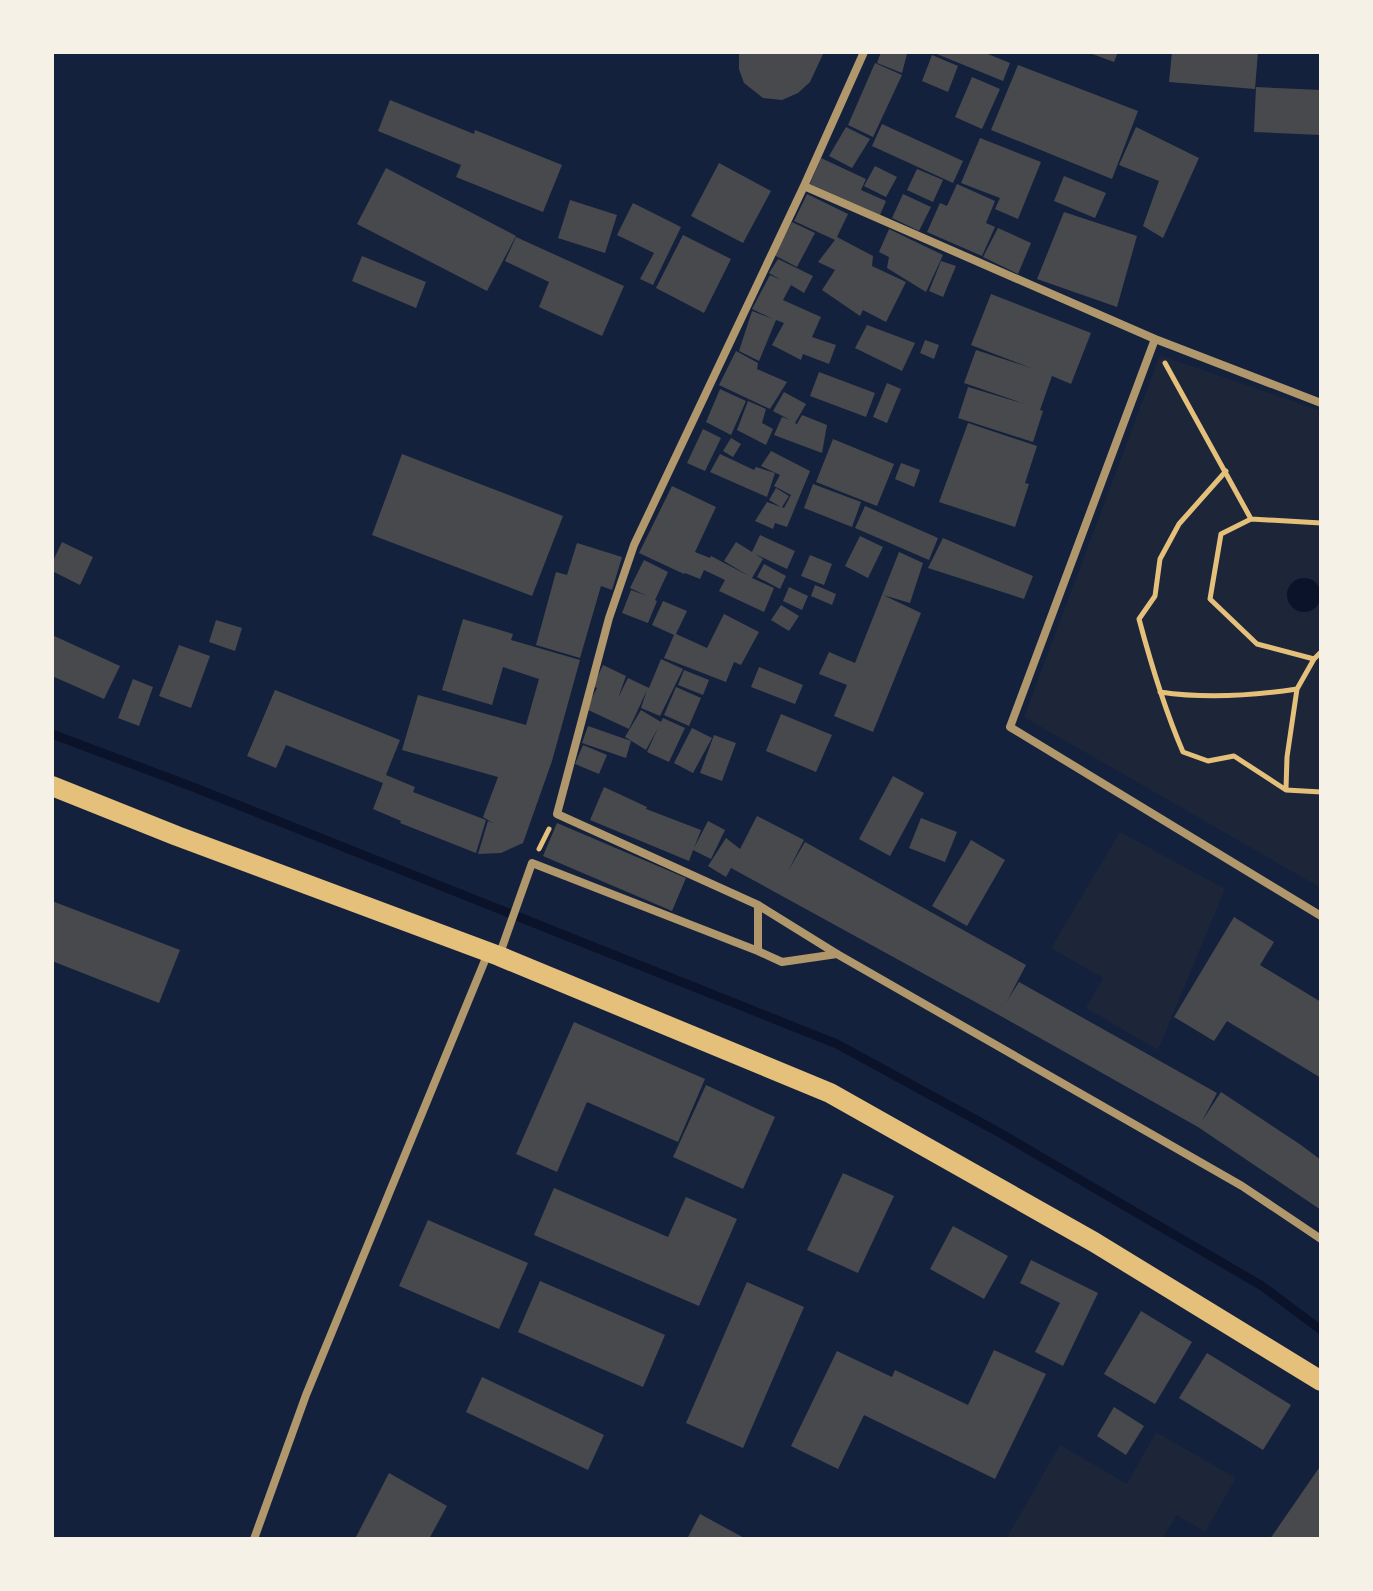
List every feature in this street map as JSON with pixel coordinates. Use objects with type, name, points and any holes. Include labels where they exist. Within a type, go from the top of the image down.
[{"type":"main road","points":[[52,786],[177,836],[497,949],[830,1093],[1094,1242],[1321,1381]]},
{"type":"street","points":[[864,52],[634,545],[609,618],[557,814],[758,905],[837,954],[1242,1186],[1321,1239]]},
{"type":"street","points":[[804,186],[1155,339],[1321,403]]},
{"type":"street","points":[[1155,339],[1010,727],[1321,916]]},
{"type":"street","points":[[254,1539],[306,1395],[532,863],[782,962],[837,954]]},
{"type":"street","points":[[758,905],[758,951]]},
{"type":"path","points":[[1161,355],[1251,519]]},
{"type":"path","points":[[1226,471],[1179,524],[1160,559],[1155,596],[1139,619],[1160,692],[1183,752],[1208,761],[1234,756],[1286,790],[1321,792]]},
{"type":"path","points":[[1314,659],[1257,644],[1210,599],[1221,534],[1251,519],[1321,523]]},
{"type":"path","points":[[1286,790],[1287,757],[1297,689],[1321,652]]},
{"type":"path","points":[[1160,692],[1191,697],[1254,695],[1297,689]]},
{"type":"path","points":[[532,863],[557,814]]},
{"type":"shaded area","points":[[1160,355],[1321,411],[1321,888],[1024,717]]},
{"type":"shaded area","points":[[1304,578],[1316,583],[1321,595],[1316,607],[1304,612],[1292,607],[1287,595],[1292,583]]},
{"type":"shaded area","points":[[1120,832],[1225,889],[1158,1050],[1086,1008],[1103,978],[1051,948]]},
{"type":"shaded area","points":[[1156,1432],[1236,1478],[1205,1532],[1177,1515],[1162,1539],[1014,1539],[1008,1536],[1060,1445],[1127,1484]]},
{"type":"building","points":[[739,52],[824,52],[810,82],[798,93],[782,100],[763,98],[744,83],[739,69]]},
{"type":"building","points":[[881,52],[907,54],[902,73],[877,63]]},
{"type":"building","points":[[932,52],[983,52],[1010,63],[1003,81]]},
{"type":"building","points":[[1087,52],[1118,52],[1114,62]]},
{"type":"building","points":[[1172,52],[1258,52],[1255,89],[1169,82]]},
{"type":"building","points":[[932,55],[958,66],[948,92],[922,81]]},
{"type":"building","points":[[875,63],[902,75],[873,137],[848,125]]},
{"type":"building","points":[[1018,65],[1138,111],[1112,179],[991,130]]},
{"type":"building","points":[[972,77],[1000,89],[982,129],[955,117]]},
{"type":"building","points":[[1256,87],[1321,90],[1321,135],[1254,132]]},
{"type":"building","points":[[390,100],[562,165],[543,212],[456,177],[461,165],[378,131]]},
{"type":"building","points":[[882,124],[963,161],[953,183],[872,146]]},
{"type":"building","points":[[846,127],[870,139],[852,168],[829,156]]},
{"type":"building","points":[[1136,127],[1199,158],[1163,238],[1143,226],[1159,181],[1119,165]]},
{"type":"building","points":[[980,138],[1041,162],[1018,219],[995,209],[1000,198],[961,183]]},
{"type":"building","points":[[821,158],[866,179],[861,190],[886,201],[880,215],[810,184]]},
{"type":"building","points":[[719,163],[771,191],[743,243],[691,216]]},
{"type":"building","points":[[875,166],[897,177],[886,197],[864,186]]},
{"type":"building","points":[[386,168],[516,236],[487,291],[357,224]]},
{"type":"building","points":[[917,169],[943,180],[933,202],[907,190]]},
{"type":"building","points":[[1064,176],[1106,193],[1095,218],[1054,201]]},
{"type":"building","points":[[957,184],[995,201],[986,223],[995,227],[982,256],[927,232],[940,203],[947,206]]},
{"type":"building","points":[[807,194],[848,214],[837,237],[873,256],[872,266],[906,282],[886,322],[863,310],[860,316],[822,290],[835,270],[818,262],[835,240],[794,221]]},
{"type":"building","points":[[903,194],[931,207],[919,231],[892,218]]},
{"type":"building","points":[[570,200],[617,215],[605,253],[558,238]]},
{"type":"building","points":[[633,203],[681,227],[653,285],[640,279],[654,253],[617,235]]},
{"type":"building","points":[[1064,212],[1137,236],[1117,307],[1037,279]]},
{"type":"building","points":[[792,222],[815,233],[797,267],[774,255]]},
{"type":"building","points":[[998,228],[1031,243],[1018,274],[983,257]]},
{"type":"building","points":[[889,229],[943,255],[926,292],[887,268],[889,257],[879,252]]},
{"type":"building","points":[[683,235],[731,259],[704,313],[656,288]]},
{"type":"building","points":[[516,237],[624,286],[602,336],[539,307],[549,282],[505,261]]},
{"type":"building","points":[[362,256],[426,282],[416,308],[352,281]]},
{"type":"building","points":[[778,259],[813,276],[804,293],[791,285],[783,300],[821,317],[812,337],[836,345],[829,364],[803,354],[801,360],[772,345],[784,323],[776,320],[759,361],[739,351],[752,311],[773,319],[752,309],[770,275],[781,280],[769,273]]},
{"type":"building","points":[[941,261],[956,266],[943,297],[929,291]]},
{"type":"building","points":[[991,294],[1091,333],[1071,384],[1052,376],[1033,442],[958,418],[968,387],[1025,404],[964,383],[976,350],[1034,369],[971,345]]},
{"type":"building","points":[[867,325],[915,343],[902,371],[855,348]]},
{"type":"building","points":[[925,340],[939,345],[934,359],[920,353]]},
{"type":"building","points":[[736,351],[758,363],[757,369],[787,382],[770,409],[719,385]]},
{"type":"building","points":[[819,372],[875,393],[866,417],[810,396]]},
{"type":"building","points":[[887,383],[901,389],[887,423],[873,417]]},
{"type":"building","points":[[720,389],[746,401],[731,435],[706,422]]},
{"type":"building","points":[[784,392],[806,404],[795,423],[802,415],[827,425],[822,453],[774,435],[782,417],[790,420],[773,411]]},
{"type":"building","points":[[748,401],[766,409],[762,423],[773,429],[766,445],[737,430]]},
{"type":"building","points":[[968,423],[1037,446],[1015,527],[939,502]]},
{"type":"building","points":[[703,429],[721,438],[705,471],[687,463]]},
{"type":"building","points":[[731,438],[741,444],[733,457],[723,451]]},
{"type":"building","points":[[833,439],[894,464],[877,506],[816,482]]},
{"type":"building","points":[[771,451],[810,471],[787,527],[775,523],[773,529],[755,521],[767,502],[781,507],[769,500],[776,488],[789,496],[784,508],[791,495],[774,486],[780,475],[761,466]]},
{"type":"building","points":[[402,454],[563,516],[532,596],[372,535]]},
{"type":"building","points":[[720,454],[754,470],[756,467],[775,473],[767,497],[710,472]]},
{"type":"building","points":[[901,463],[920,470],[914,487],[895,479]]},
{"type":"building","points":[[813,484],[861,502],[852,527],[804,508]]},
{"type":"building","points":[[672,486],[716,507],[695,552],[711,556],[749,576],[724,561],[736,542],[752,552],[760,535],[795,551],[787,569],[755,554],[763,559],[752,578],[774,588],[764,612],[719,591],[725,580],[704,570],[700,579],[639,553]]},
{"type":"building","points":[[865,506],[938,538],[929,560],[855,528]]},
{"type":"building","points":[[860,536],[883,547],[868,578],[845,566]]},
{"type":"building","points":[[943,538],[1033,576],[1024,599],[928,568]]},
{"type":"building","points":[[62,542],[93,557],[80,585],[52,571],[52,563]]},
{"type":"building","points":[[577,543],[622,557],[612,590],[601,586],[580,658],[536,645],[556,572],[567,575]]},
{"type":"building","points":[[899,552],[923,563],[910,603],[883,595],[921,613],[873,732],[834,716],[847,685],[819,674],[829,652],[855,663]]},
{"type":"building","points":[[810,555],[832,564],[824,585],[801,576]]},
{"type":"building","points":[[644,560],[668,572],[648,623],[622,613],[631,590],[647,596],[630,588]]},
{"type":"building","points":[[764,564],[786,576],[780,589],[757,577]]},
{"type":"building","points":[[815,585],[836,594],[832,605],[811,596]]},
{"type":"building","points":[[789,587],[808,596],[802,610],[783,601]]},
{"type":"building","points":[[663,601],[687,611],[676,634],[707,648],[724,614],[759,632],[741,665],[734,662],[726,682],[664,658],[674,635],[652,625]]},
{"type":"building","points":[[781,605],[799,616],[789,631],[771,620]]},
{"type":"building","points":[[463,619],[513,634],[511,640],[580,660],[552,761],[523,843],[501,853],[478,854],[488,821],[493,823],[483,817],[498,777],[402,750],[418,695],[526,725],[539,679],[503,667],[492,705],[442,690]]},
{"type":"building","points":[[216,620],[242,628],[235,651],[209,642]]},
{"type":"building","points":[[52,635],[120,666],[104,699],[52,676]]},
{"type":"building","points":[[179,645],[210,656],[191,708],[159,696]]},
{"type":"building","points":[[661,659],[683,669],[660,716],[641,708],[647,690],[629,729],[586,709],[597,688],[593,686],[603,665],[626,676],[618,698],[628,678],[649,688]]},
{"type":"building","points":[[759,667],[803,685],[795,704],[751,687]]},
{"type":"building","points":[[684,670],[709,680],[703,695],[678,685]]},
{"type":"building","points":[[133,679],[153,687],[139,726],[118,718]]},
{"type":"building","points":[[676,687],[701,698],[689,726],[664,715]]},
{"type":"building","points":[[275,690],[400,740],[386,775],[415,787],[413,792],[486,820],[476,853],[373,809],[383,783],[286,745],[276,768],[247,756]]},
{"type":"building","points":[[641,710],[661,722],[663,718],[685,728],[669,762],[647,752],[658,728],[646,750],[625,737]]},
{"type":"building","points":[[781,714],[832,735],[816,772],[766,751]]},
{"type":"building","points":[[588,726],[631,741],[626,758],[582,743]]},
{"type":"building","points":[[692,728],[712,738],[693,773],[674,763]]},
{"type":"building","points":[[714,735],[736,743],[722,781],[700,773]]},
{"type":"building","points":[[583,745],[607,755],[599,774],[575,764]]},
{"type":"building","points":[[893,776],[924,793],[890,856],[859,839]]},
{"type":"building","points":[[604,787],[646,809],[701,830],[694,848],[708,821],[725,830],[711,859],[693,850],[689,861],[590,820]]},
{"type":"building","points":[[757,816],[804,840],[788,871],[805,842],[1026,965],[1007,1001],[1019,982],[1217,1093],[1202,1121],[1221,1092],[1301,1145],[1321,1160],[1321,1210],[1198,1127],[999,1015],[731,868],[726,877],[708,866],[726,838],[740,849]]},
{"type":"building","points":[[921,818],[957,832],[945,862],[909,848]]},
{"type":"building","points":[[557,823],[686,878],[672,911],[543,856]]},
{"type":"building","points":[[971,840],[1005,860],[967,926],[932,906]]},
{"type":"building","points":[[52,901],[180,950],[159,1003],[52,961]]},
{"type":"building","points":[[1234,917],[1274,942],[1260,965],[1321,1002],[1321,1078],[1227,1021],[1214,1041],[1174,1017]]},
{"type":"building","points":[[574,1022],[705,1079],[678,1142],[587,1102],[557,1172],[516,1154]]},
{"type":"building","points":[[706,1085],[775,1117],[743,1189],[673,1157]]},
{"type":"building","points":[[843,1173],[894,1196],[858,1273],[807,1250]]},
{"type":"building","points":[[554,1188],[668,1237],[686,1197],[737,1219],[699,1306],[534,1235]]},
{"type":"building","points":[[428,1220],[528,1263],[499,1329],[399,1286]]},
{"type":"building","points":[[953,1226],[1008,1256],[984,1299],[930,1269]]},
{"type":"building","points":[[1031,1260],[1098,1293],[1063,1366],[1035,1352],[1060,1303],[1020,1283]]},
{"type":"building","points":[[540,1281],[665,1335],[643,1387],[518,1332]]},
{"type":"building","points":[[747,1282],[804,1307],[743,1448],[686,1423]]},
{"type":"building","points":[[1141,1311],[1192,1342],[1155,1404],[1104,1374]]},
{"type":"building","points":[[994,1350],[1046,1374],[995,1479],[864,1415],[838,1469],[791,1446],[837,1351],[892,1377],[895,1370],[968,1405]]},
{"type":"building","points":[[1207,1353],[1291,1405],[1263,1450],[1179,1398]]},
{"type":"building","points":[[482,1377],[604,1435],[588,1470],[466,1412]]},
{"type":"building","points":[[1114,1407],[1144,1426],[1126,1455],[1097,1436]]},
{"type":"building","points":[[1321,1465],[1321,1539],[1270,1539]]},
{"type":"building","points":[[389,1473],[447,1506],[429,1539],[355,1539]]},
{"type":"building","points":[[700,1514],[746,1539],[687,1539]]},
{"type":"waterway","points":[[52,734],[193,787],[837,1044],[1000,1133],[1262,1286],[1321,1330]]}]
